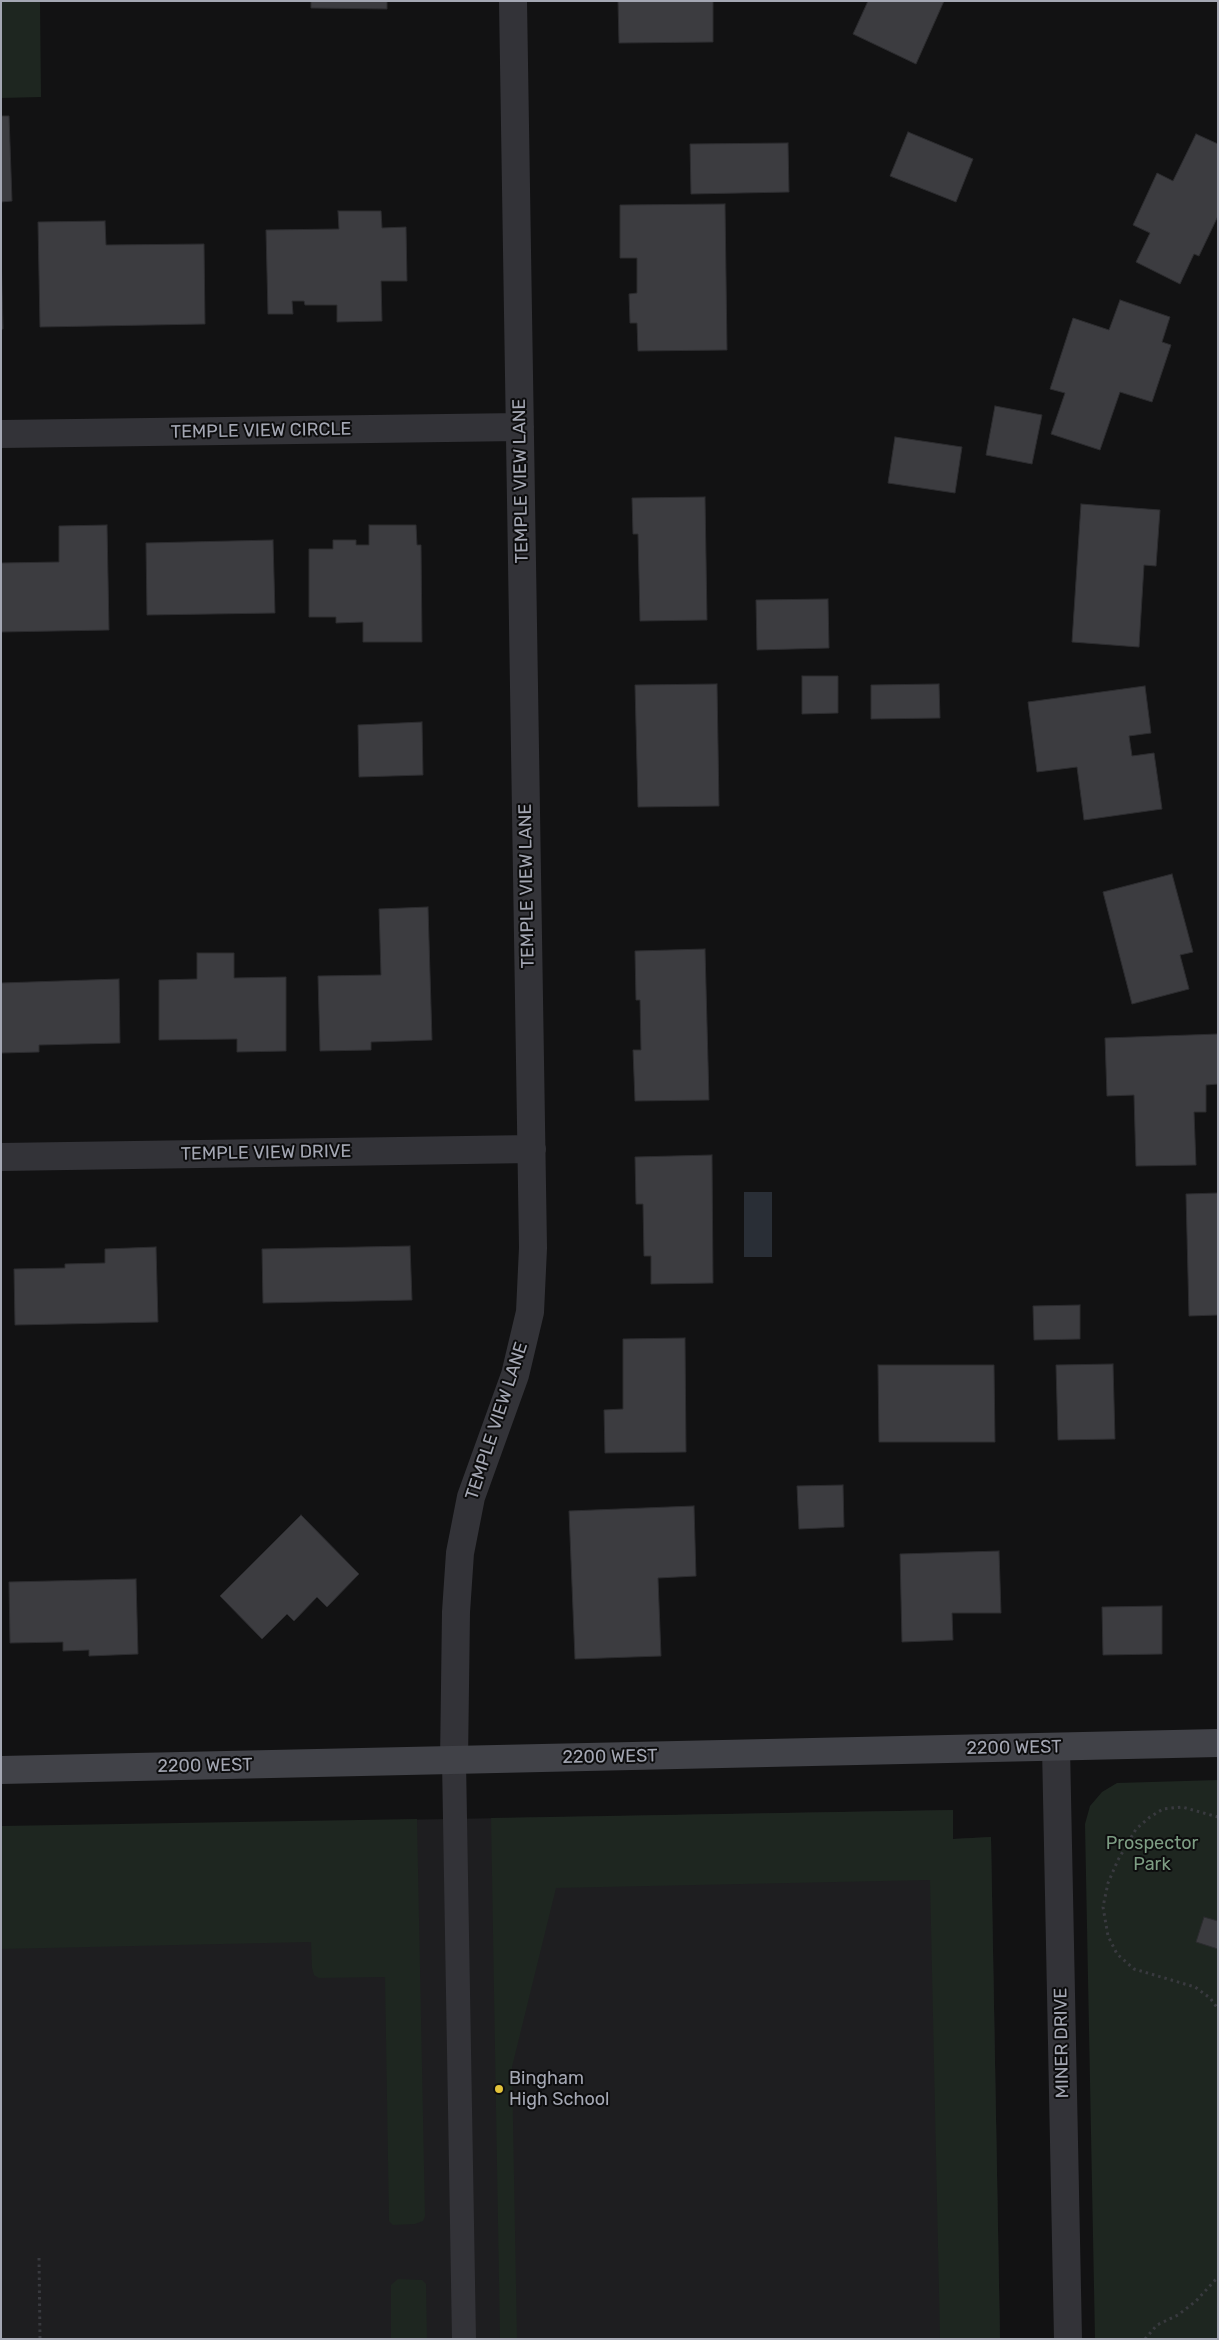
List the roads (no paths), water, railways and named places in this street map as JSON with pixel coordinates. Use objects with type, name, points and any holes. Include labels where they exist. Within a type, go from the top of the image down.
[{"type":"street","name":"TEMPLE VIEW LANE","points":[[454,1761],[456,1612],[460,1553],[470,1497],[515,1375],[530,1312],[534,1248],[513,1]]},
{"type":"street","name":"TEMPLE VIEW CIRCLE","points":[[1,434],[520,426]]},
{"type":"street","name":"TEMPLE VIEW DRIVE","points":[[1,1157],[532,1149]]},
{"type":"street","name":"2200 WEST","points":[[1,1770],[1218,1744]]},
{"type":"street","name":"MINER DRIVE","points":[[1056,1747],[1068,2339]]},
{"type":"lane","points":[[454,1761],[464,2339]]},
{"type":"place","name":"Bingham High School","points":[[499,2089]]},
{"type":"park label","name":"Prospector Park","points":[[1152,1854]]}]
